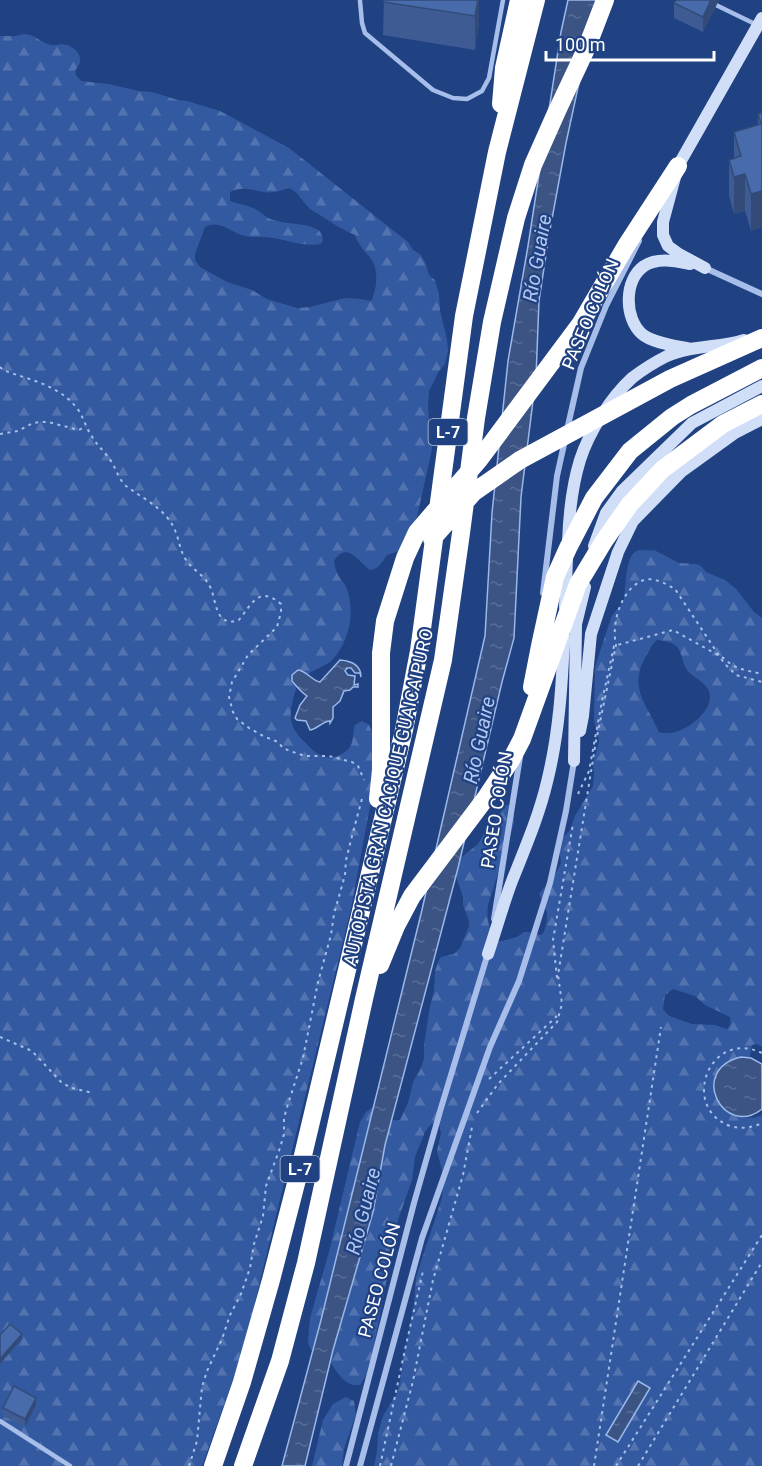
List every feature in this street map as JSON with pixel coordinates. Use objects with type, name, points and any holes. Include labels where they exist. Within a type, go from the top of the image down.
[{"type":"highway","points":[[497,152],[504,68],[519,0]]},
{"type":"highway","name":"AUTOPISTA GRAN CACIQUE GUAICAIPURO","points":[[213,1466],[242,1382],[274,1269],[327,1059],[404,730],[419,651],[464,316],[497,152],[536,0]]},
{"type":"highway","name":"AUTOPISTA GRAN CACIQUE GUAICAIPURO","points":[[243,1466],[280,1361],[306,1263],[364,999],[443,660],[476,418],[492,322],[516,218],[533,165],[587,47],[605,0]]},
{"type":"highway","points":[[587,47],[615,0]]},
{"type":"highway","points":[[372,867],[381,770],[381,652],[385,621],[409,562],[417,532],[479,460],[581,323],[626,246],[678,166]]},
{"type":"highway","points":[[409,562],[474,492],[520,460],[670,379],[762,337]]},
{"type":"highway","points":[[522,739],[555,577],[594,498],[630,451],[672,417],[762,368]]},
{"type":"highway","points":[[364,999],[377,974],[396,926],[412,896],[485,799],[511,760],[522,739],[579,584],[604,541],[630,504],[663,469],[723,424],[762,404]]},
{"type":"main road","points":[[705,268],[668,246],[663,235],[663,222],[678,166],[760,22]]},
{"type":"main road","points":[[692,350],[657,341],[641,333],[631,315],[629,294],[636,274],[644,266],[657,261],[671,261],[705,268]]},
{"type":"main road","points":[[488,954],[535,824],[547,784],[555,745],[562,684],[569,512],[580,459],[595,427],[612,401],[634,376],[668,356],[762,337]]},
{"type":"main road","points":[[574,761],[576,624],[595,545],[606,513],[622,490],[692,423],[762,386]]},
{"type":"main road","points":[[574,761],[584,716],[594,621],[618,552],[633,521],[681,472],[735,433],[762,418]]},
{"type":"street","name":"PASEO COLÓN","points":[[346,1466],[417,1193],[488,954],[531,694],[557,477],[581,368],[606,306],[678,166]]},
{"type":"street","points":[[705,268],[762,294]]},
{"type":"street","name":"PASEO COLÓN","points":[[360,1466],[422,1238],[490,1047],[519,981],[550,883],[566,811],[574,761]]},
{"type":"lane","points":[[360,1],[365,33],[433,90],[453,98],[467,99],[482,91],[489,78],[503,0]]},
{"type":"lane","points":[[716,4],[760,22]]},
{"type":"lane","points":[[0,1421],[70,1466]]},
{"type":"path","points":[[0,367],[11,373],[49,385],[75,405],[96,444],[112,462],[124,484],[168,517],[190,566],[208,582],[222,619],[230,622],[238,621],[252,601],[260,597],[267,596],[281,604],[277,627],[248,655],[232,682],[230,705],[237,719],[256,732],[278,742],[284,748],[305,756],[337,757],[352,762],[358,766],[364,781],[365,788],[346,860],[345,876],[318,982],[303,1058],[284,1118],[284,1134],[280,1148],[266,1186],[263,1216],[254,1244],[250,1268],[202,1387],[197,1441],[189,1466]]},
{"type":"path","points":[[0,434],[18,431],[40,422],[79,430],[86,426]]},
{"type":"path","points":[[474,1119],[498,1084],[557,1022],[562,1004],[558,975],[596,741],[616,645],[614,638],[620,603],[628,591],[645,580],[656,580],[675,589],[719,656],[736,675],[762,682]]},
{"type":"path","points":[[578,794],[589,771],[614,646],[673,630],[740,669],[762,674]]},
{"type":"path","points":[[486,1082],[557,1017],[561,1004],[553,940],[574,818]]},
{"type":"path","points":[[594,1466],[661,1027]]},
{"type":"path","points":[[0,1037],[32,1051],[62,1083],[93,1093]]},
{"type":"path","points":[[762,1053],[743,1048],[727,1052],[714,1061],[704,1084],[709,1108],[720,1120],[735,1127],[744,1128],[762,1123]]},
{"type":"path","points":[[474,1115],[478,1104]]},
{"type":"path","points":[[391,1466],[413,1382],[433,1280],[463,1175],[471,1126],[463,1147]]},
{"type":"path","points":[[616,1466],[762,1235]]},
{"type":"path","points":[[638,1466],[762,1262]]},
{"type":"path","points":[[380,1466],[423,1270]]},
{"type":"green space","points":[[28,34],[47,44],[64,44],[74,49],[80,56],[80,63],[75,71],[81,81],[152,92],[220,111],[289,148],[420,254],[429,275],[435,280],[447,340],[448,351],[445,364],[429,391],[428,407],[432,449],[417,517],[408,542],[399,551],[387,555],[380,565],[370,570],[348,553],[339,555],[334,561],[350,600],[347,635],[333,659],[301,681],[291,709],[294,729],[317,753],[330,758],[349,749],[355,725],[362,721],[369,725],[373,734],[375,763],[370,806],[351,909],[242,1355],[202,1466],[0,1466],[0,36]],"holes":[[[289,188],[313,211],[355,235],[374,263],[376,286],[371,301],[345,298],[297,308],[267,299],[252,290],[227,282],[200,267],[195,260],[205,227],[211,225],[221,226],[248,237],[270,237],[303,244],[321,244],[322,235],[316,229],[306,225],[274,220],[253,208],[230,201],[230,192],[238,189],[267,192]]]},
{"type":"green space","points":[[654,550],[679,563],[701,566],[706,572],[725,580],[762,618],[762,1047],[757,1044],[752,1045],[749,1062],[718,1092],[721,1106],[731,1112],[745,1118],[762,1115],[762,1466],[374,1466],[378,1433],[383,1416],[397,1393],[400,1381],[414,1304],[416,1277],[442,1198],[444,1178],[437,1151],[441,1133],[439,1124],[435,1123],[431,1124],[425,1132],[415,1157],[412,1180],[398,1220],[372,1356],[366,1375],[360,1385],[349,1383],[340,1376],[327,1355],[311,1350],[308,1343],[310,1318],[329,1252],[360,1122],[366,1112],[373,1107],[388,1118],[400,1120],[408,1103],[413,1082],[424,1059],[435,971],[441,957],[454,954],[460,948],[469,926],[455,873],[457,861],[478,844],[486,830],[495,824],[506,805],[510,805],[514,812],[514,823],[488,905],[487,915],[490,928],[496,941],[517,937],[524,932],[541,935],[544,932],[547,912],[539,894],[551,883],[561,863],[560,841],[570,830],[575,816],[593,786],[593,764],[599,741],[594,720],[595,667],[611,618],[624,599],[629,561],[637,551]],"holes":[[[657,640],[677,647],[687,670],[705,685],[710,697],[709,704],[699,718],[675,732],[659,732],[644,703],[639,686],[641,667]],[[673,989],[695,996],[705,1005],[730,1017],[731,1022],[727,1029],[715,1025],[692,1024],[669,1016],[663,1009],[665,995]]]},
{"type":"green space","points":[[346,1397],[354,1401],[356,1414],[344,1449],[342,1466],[312,1466],[323,1420],[333,1404]]},
{"type":"water","name":"Río Guaire","points":[[568,0],[597,0],[566,143],[539,301],[536,377],[521,497],[514,638],[458,868],[385,1145],[373,1212],[333,1350],[305,1466],[282,1466],[321,1320],[421,914],[485,636],[492,513],[508,361]]},
{"type":"water","points":[[340,660],[348,661],[359,669],[360,673],[355,673],[351,668],[345,671],[348,675],[355,676],[354,685],[358,684],[358,687],[344,691],[340,701],[333,707],[333,718],[330,723],[327,721],[310,730],[306,721],[295,718],[300,705],[307,696],[292,681],[292,675],[298,670],[320,682]]},
{"type":"water","points":[[741,1057],[751,1058],[762,1064],[762,1109],[748,1116],[735,1115],[724,1109],[717,1099],[714,1087],[716,1075],[725,1064]]},
{"type":"water","points":[[638,1381],[650,1388],[618,1442],[606,1435]]},
{"type":"building","points":[[384,0],[478,0],[475,16],[383,2]]},
{"type":"building","points":[[676,0],[711,0],[703,17],[674,3]]},
{"type":"building","points":[[762,113],[762,191],[751,194],[745,174],[734,177],[729,160],[741,156],[734,132],[761,124],[758,114]]},
{"type":"building","points":[[10,1324],[22,1334],[0,1359],[0,1335]]},
{"type":"building","points":[[14,1386],[36,1398],[25,1419],[3,1408]]}]
